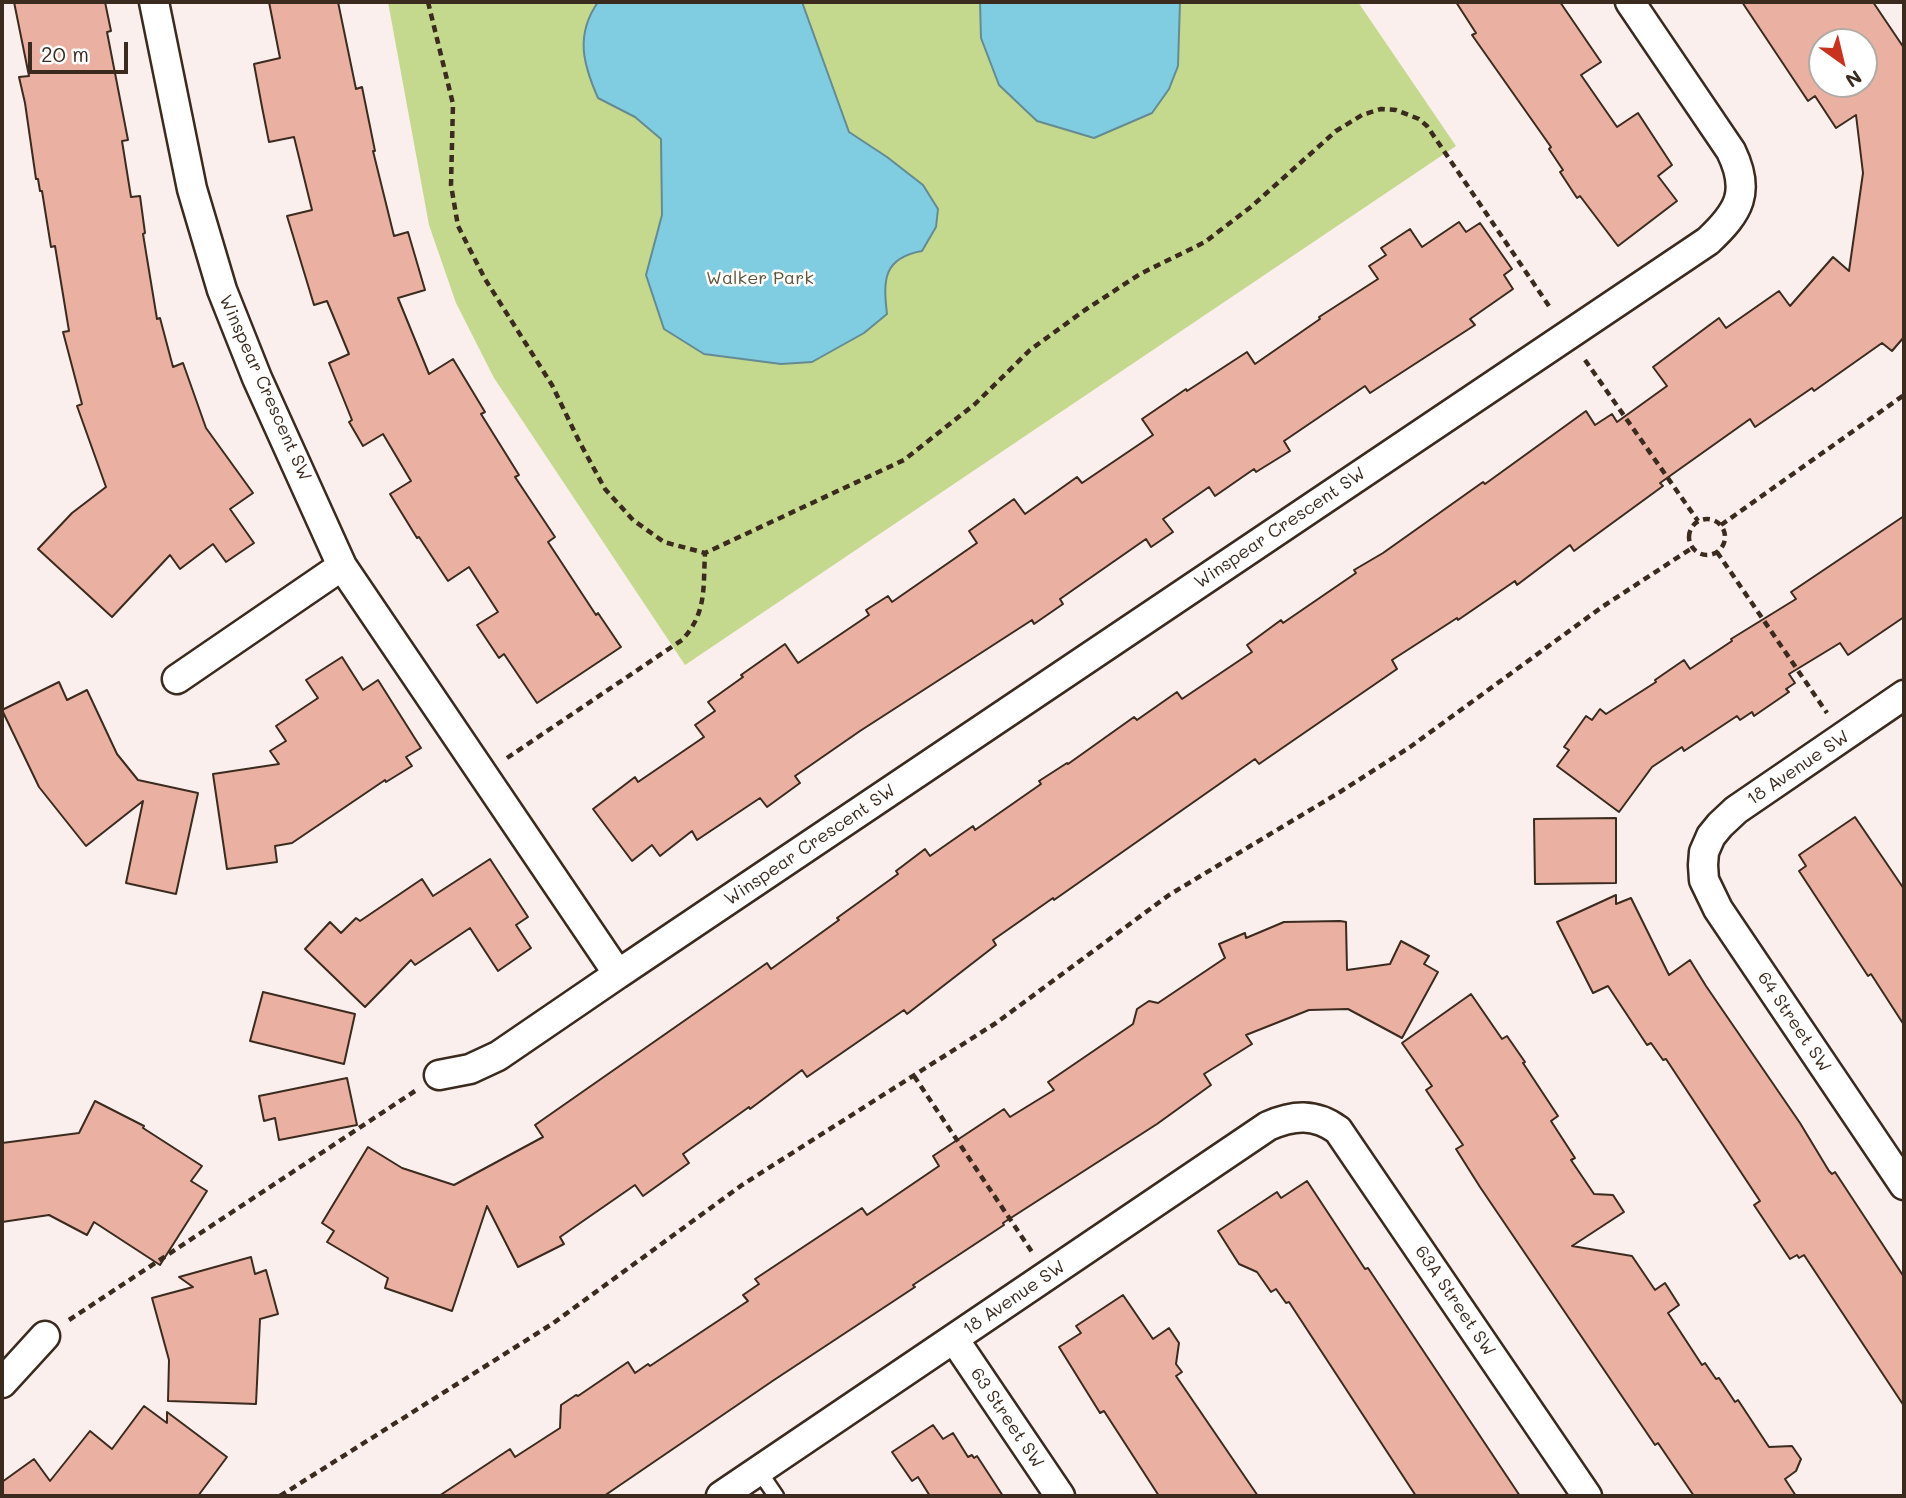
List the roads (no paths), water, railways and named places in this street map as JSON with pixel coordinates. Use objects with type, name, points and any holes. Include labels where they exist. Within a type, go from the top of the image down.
[{"type":"street","name":"Winspear Crescent SW","points":[[154,2],[192,189],[222,290],[257,379],[342,566],[618,974]]},
{"type":"street","name":"Winspear Crescent SW","points":[[439,1075],[470,1069],[498,1056],[1708,241],[1735,212],[1740,199],[1740,168],[1630,2]]},
{"type":"street","points":[[177,678],[342,566]]},
{"type":"street","name":"18 Avenue SW","points":[[1704,852],[1711,836],[1736,810],[1904,695]]},
{"type":"street","name":"64 Street SW","points":[[1704,852],[1704,880],[1718,909],[1904,1185]]},
{"type":"street","name":"18 Avenue SW","points":[[721,1496],[1268,1126],[1285,1118],[1314,1117]]},
{"type":"street","name":"63A Street SW","points":[[1314,1117],[1338,1129],[1348,1142],[1587,1496]]},
{"type":"street","points":[[2,1383],[45,1336]]},
{"type":"street","name":"63 Street SW","points":[[954,1339],[1060,1496]]},
{"type":"lane","points":[[759,1471],[776,1496]]},
{"type":"water","points":[[598,2],[802,2],[849,132],[923,185],[938,209],[936,227],[922,251],[900,259],[888,272],[885,291],[887,314],[864,333],[812,362],[781,364],[704,354],[664,329],[646,275],[662,215],[661,139],[635,117],[598,98],[585,61],[584,38],[586,26]]},
{"type":"water","points":[[980,2],[1180,2],[1178,66],[1169,89],[1152,113],[1094,138],[1037,121],[999,85],[981,38]]},
{"type":"park label","name":"Walker Park","points":[[760,278]]}]
